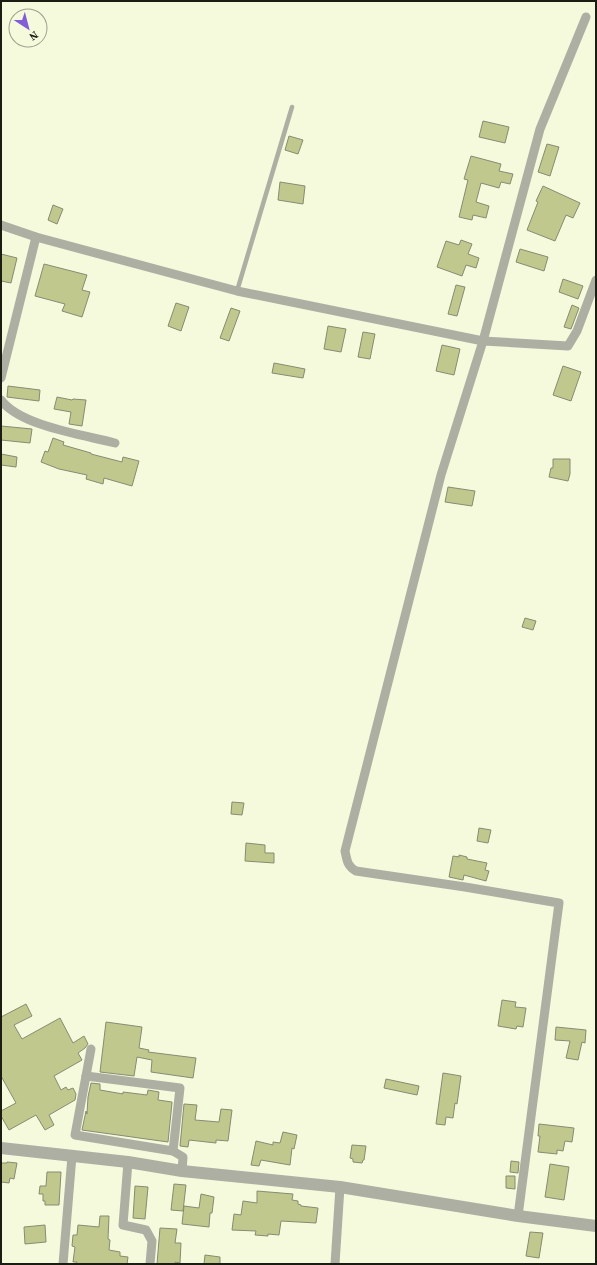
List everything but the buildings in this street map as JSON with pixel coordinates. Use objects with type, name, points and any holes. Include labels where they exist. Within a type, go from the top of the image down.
[{"type":"street","points":[[518,1216],[559,903],[356,871],[350,868],[345,851],[441,475],[482,341],[540,129],[586,17]]},
{"type":"street","points":[[1,226],[237,292],[482,341],[568,346],[577,331],[596,280]]},
{"type":"street","points":[[1,378],[36,237]]},
{"type":"street","points":[[1,400],[12,410],[32,421],[115,443]]},
{"type":"street","points":[[91,1049],[75,1135],[173,1151],[183,1157],[182,1171]]},
{"type":"street","points":[[86,1076],[180,1088],[173,1151]]},
{"type":"street","points":[[1,1148],[128,1162],[182,1171],[340,1187],[518,1216],[596,1226]]},
{"type":"street","points":[[62,1264],[72,1156]]},
{"type":"street","points":[[128,1162],[123,1225],[146,1230],[152,1241],[150,1264]]},
{"type":"street","points":[[334,1264],[340,1187]]},
{"type":"lane","points":[[237,292],[292,107]]}]
